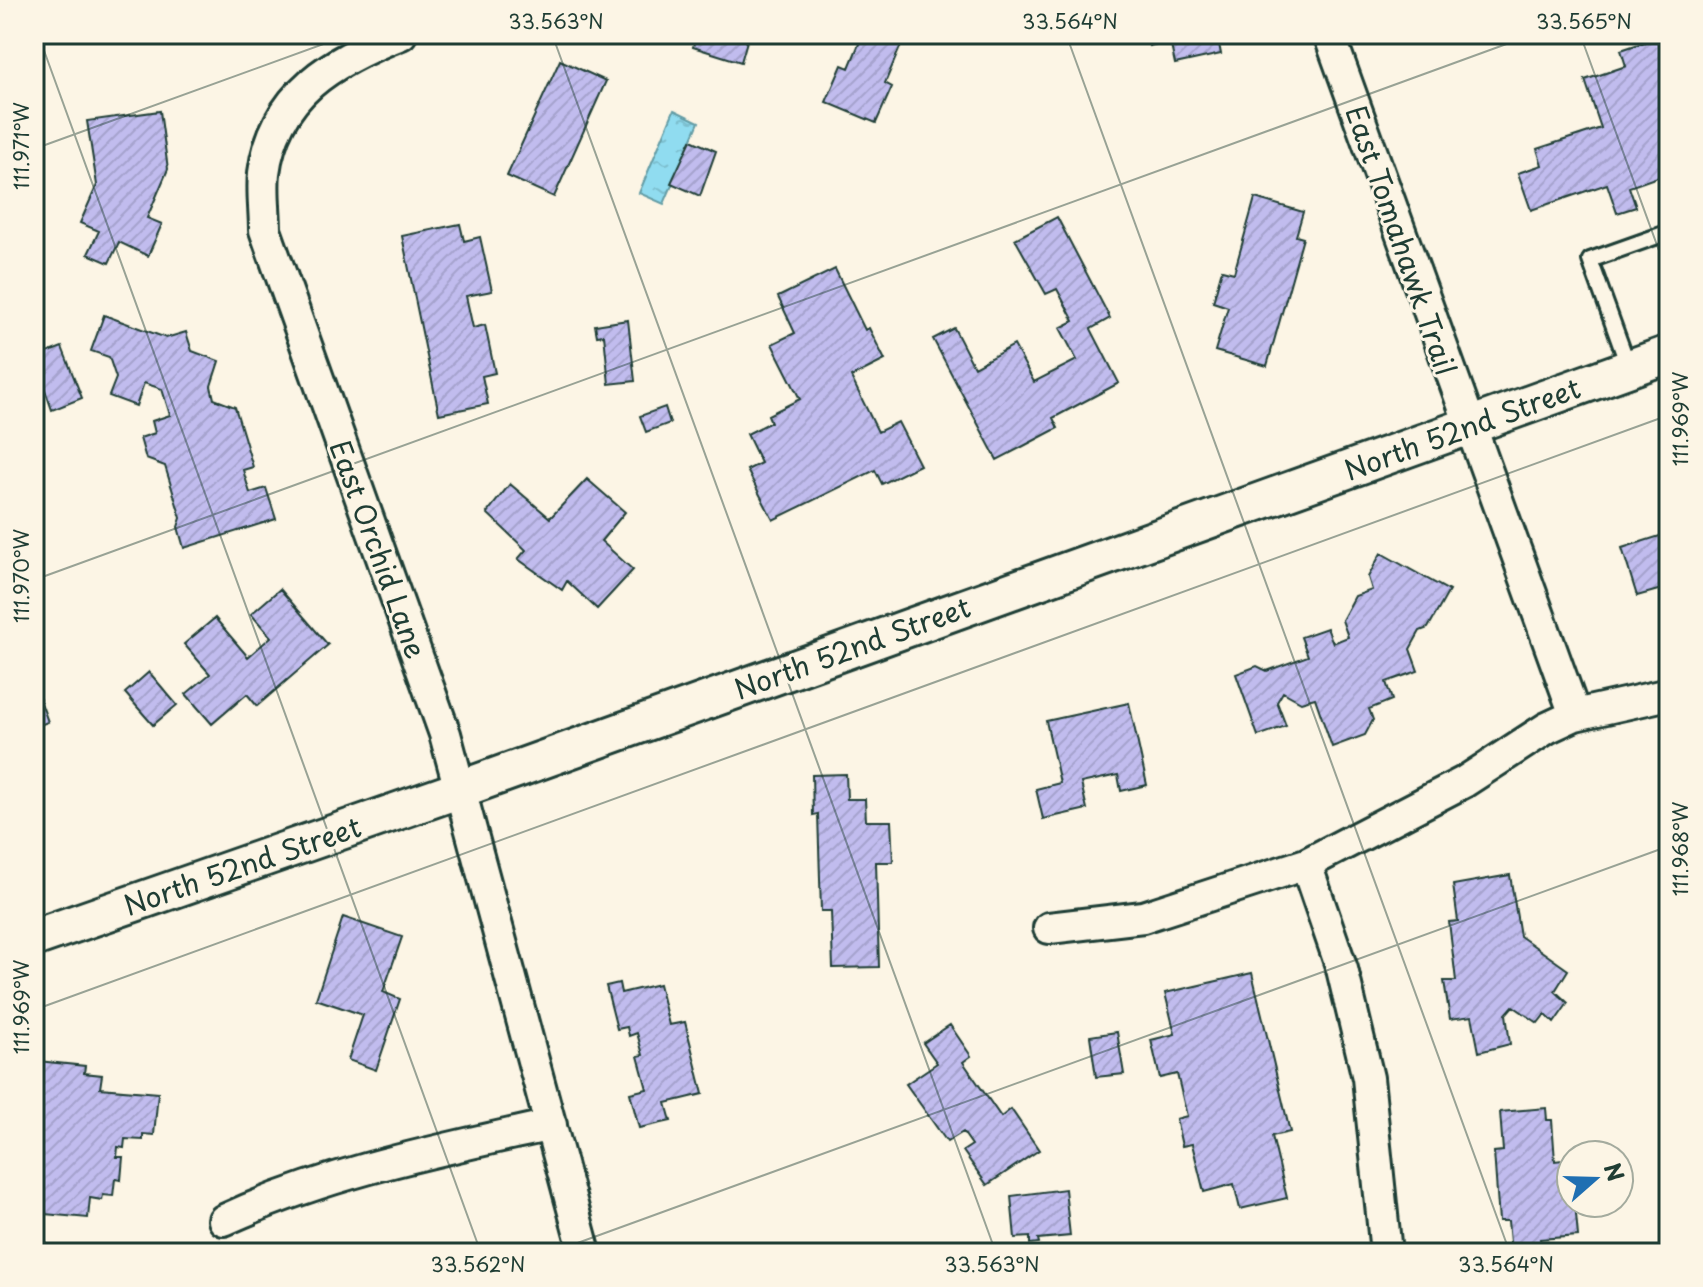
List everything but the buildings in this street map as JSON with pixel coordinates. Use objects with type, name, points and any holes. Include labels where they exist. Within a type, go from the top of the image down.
[{"type":"street","name":"East Orchid Lane","points":[[401,34],[324,69],[296,99],[278,128],[264,172],[265,230],[461,789],[585,1253]]},
{"type":"street","name":"East Tomahawk Trail","points":[[1329,34],[1468,426],[1575,715]]},
{"type":"street","name":"North 52nd Street","points":[[34,938],[461,789],[1669,354]]},
{"type":"street","points":[[1049,928],[1143,917],[1306,864],[1464,782],[1547,728],[1575,715],[1669,694]]},
{"type":"street","points":[[1306,864],[1342,969],[1368,1078],[1386,1253]]},
{"type":"street","points":[[224,1220],[279,1195],[380,1164],[551,1125]]},
{"type":"lane","points":[[1629,368],[1590,260],[1669,232]]},
{"type":"water","points":[[674,110],[699,122],[664,204],[639,193]]}]
